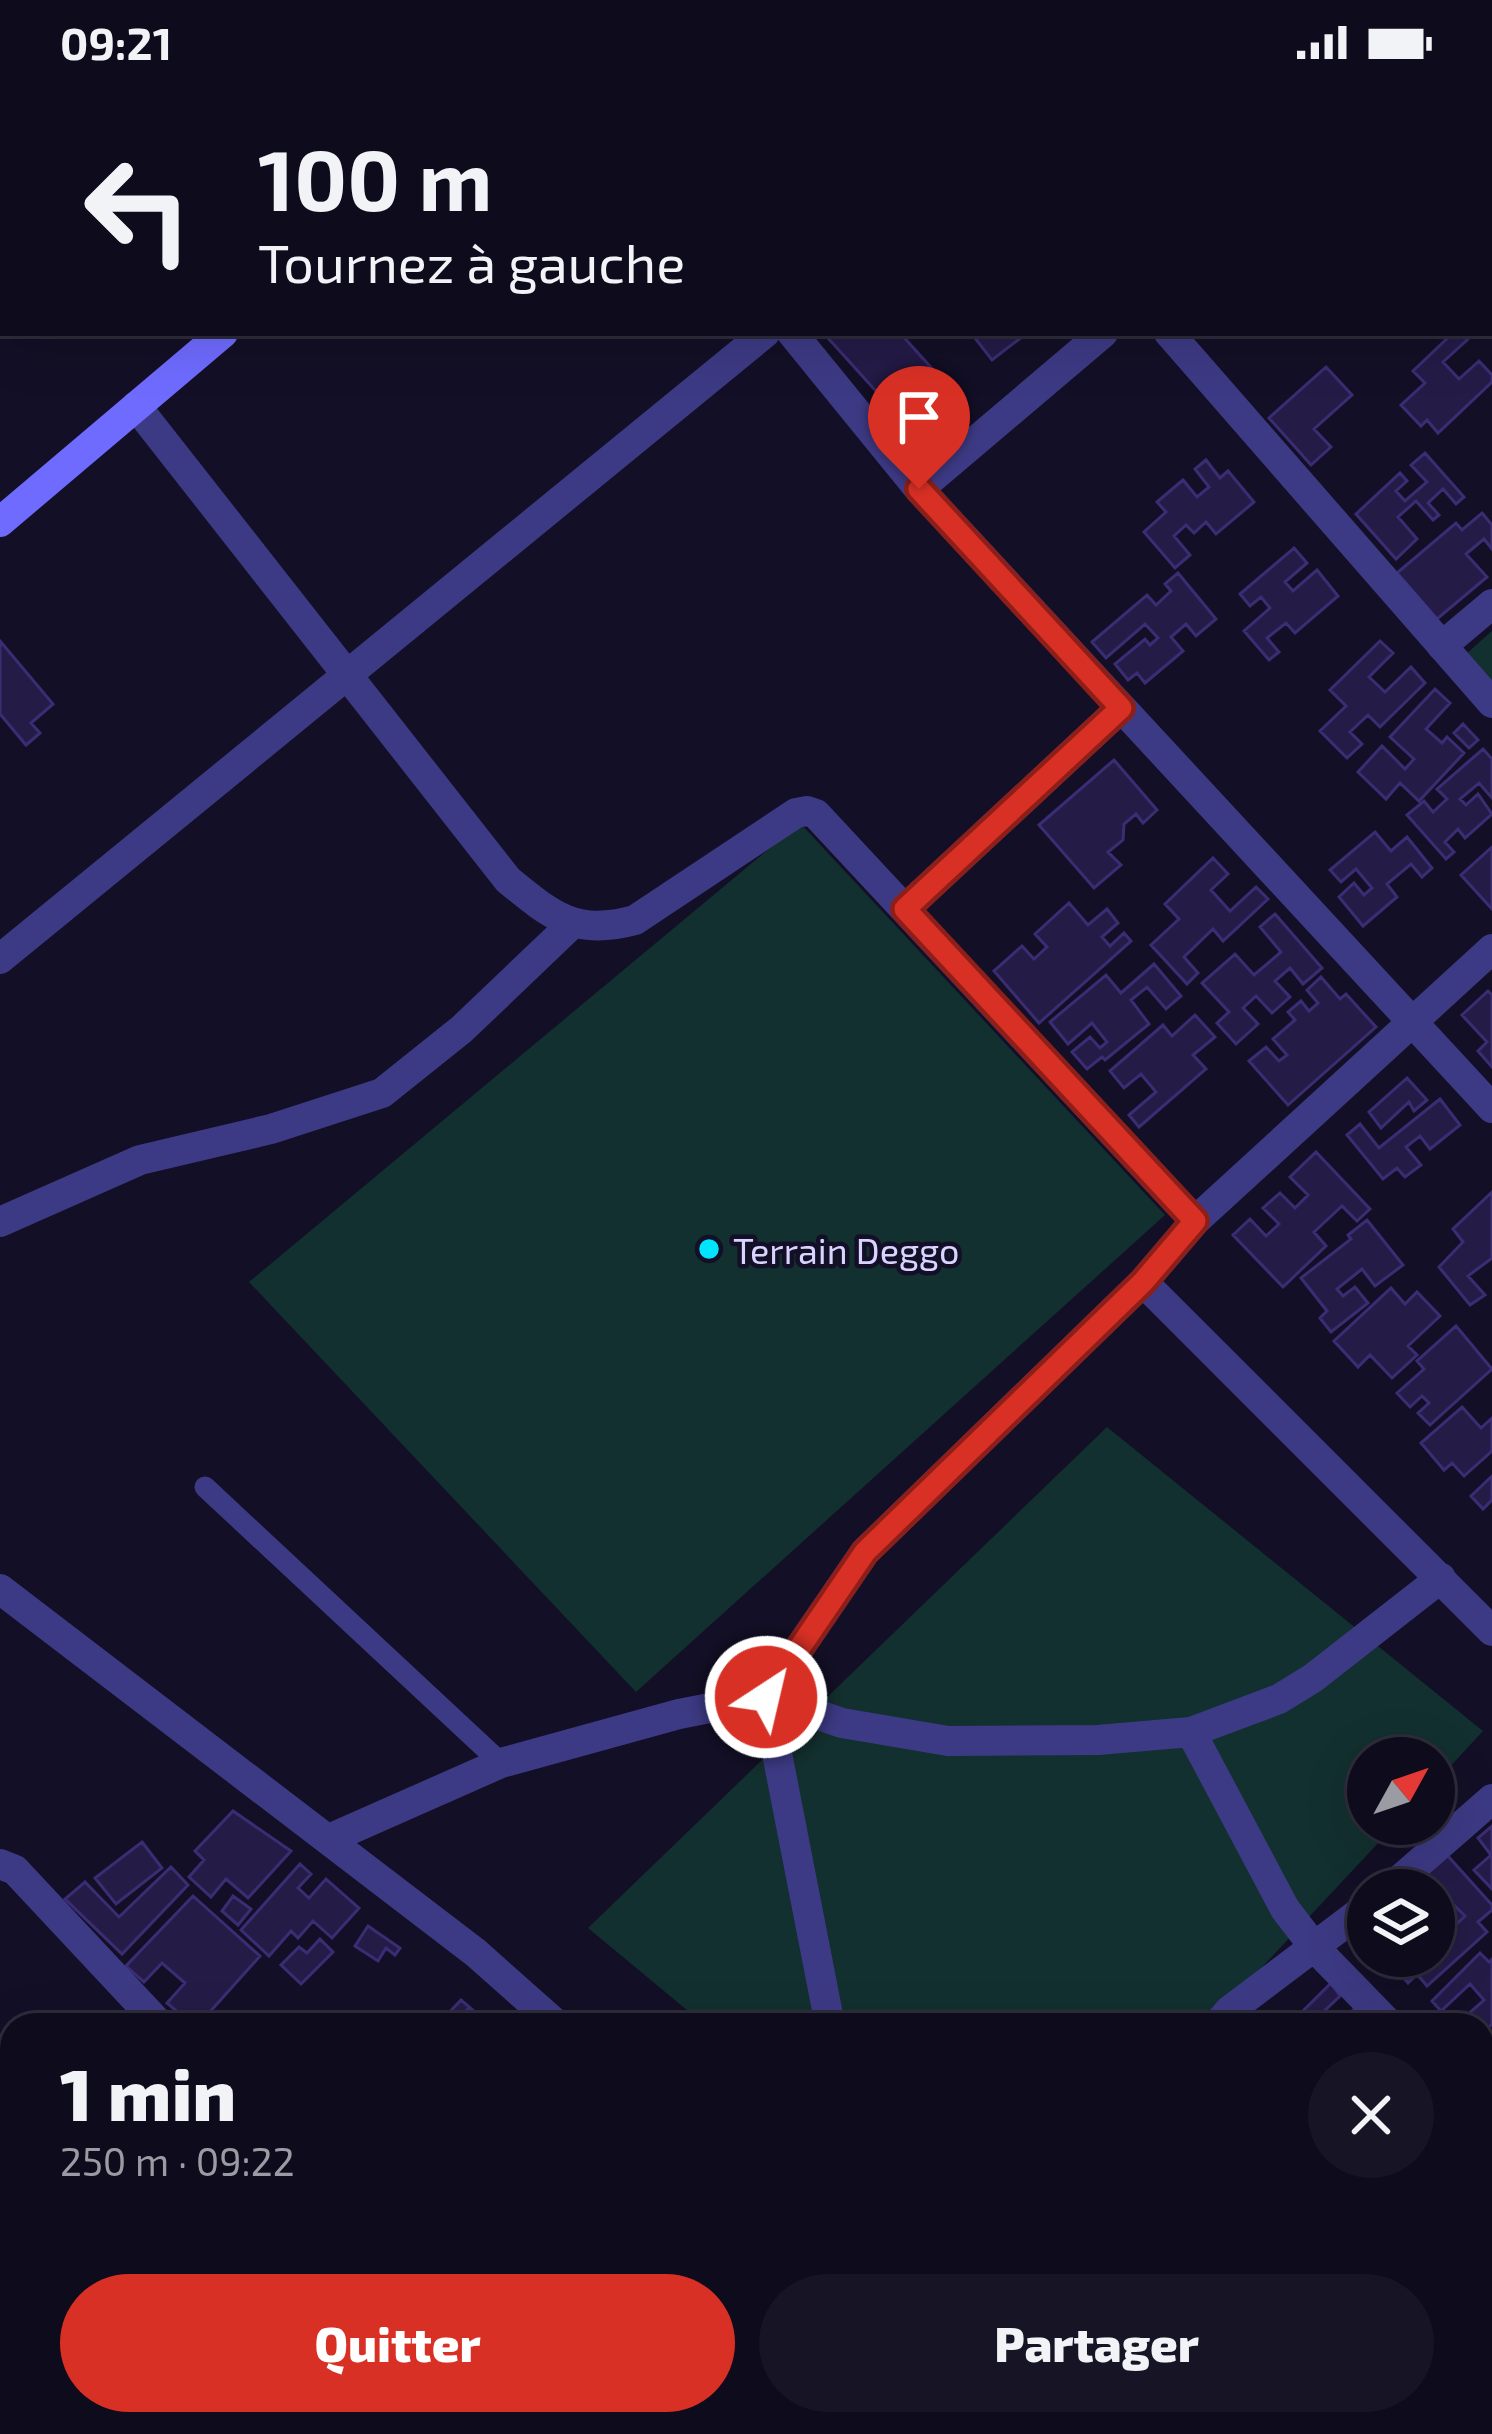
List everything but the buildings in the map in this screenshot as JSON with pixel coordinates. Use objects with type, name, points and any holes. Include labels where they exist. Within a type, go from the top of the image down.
[{"type":"street","points":[[0,521],[220,336]]},
{"type":"street","points":[[0,959],[761,336]]},
{"type":"street","points":[[794,336],[919,489],[1492,1108]]},
{"type":"street","points":[[919,489],[1099,336]]},
{"type":"street","points":[[1172,336],[1492,703]]},
{"type":"street","points":[[136,406],[508,880],[546,911],[572,924],[606,928],[635,920],[796,813],[807,811],[845,842],[1195,1221]]},
{"type":"street","points":[[1442,646],[1492,604]]},
{"type":"street","points":[[905,909],[1121,708]]},
{"type":"street","points":[[0,1222],[140,1160],[272,1129],[382,1093],[462,1029],[572,924]]},
{"type":"street","points":[[828,2013],[766,1697],[865,1552],[1143,1282],[1195,1221],[1492,949]]},
{"type":"street","points":[[1143,1282],[1492,1631]]},
{"type":"street","points":[[329,1839],[501,1763],[679,1714],[766,1697],[842,1723],[948,1741],[1098,1740],[1191,1732],[1280,1699],[1441,1577]]},
{"type":"street","points":[[0,1589],[476,1952],[544,2013]]},
{"type":"street","points":[[1191,1732],[1286,1909],[1378,2013]]},
{"type":"street","points":[[1412,1869],[1492,1799]]},
{"type":"street","points":[[0,1864],[15,1870],[149,2013]]},
{"type":"street","points":[[1231,2013],[1347,1923]]},
{"type":"lane","points":[[205,1487],[501,1763]]},
{"type":"green space","points":[[1492,631],[1492,682],[1467,653]]},
{"type":"green space","name":"Terrain Deggo","points":[[800,823],[1165,1215],[636,1692],[249,1282]]},
{"type":"green space","points":[[1107,1427],[1483,1731],[1455,1761],[1455,1737],[1347,1737],[1347,1845],[1376,1845],[1354,1869],[1347,1869],[1347,1876],[1219,2013],[691,2013],[588,1928]]},
{"type":"place","name":"Terrain Deggo","points":[[709,1249]]},
{"type":"route","points":[[766,1697],[865,1552],[1143,1282],[1195,1221],[905,909],[1121,708],[919,489]]}]
